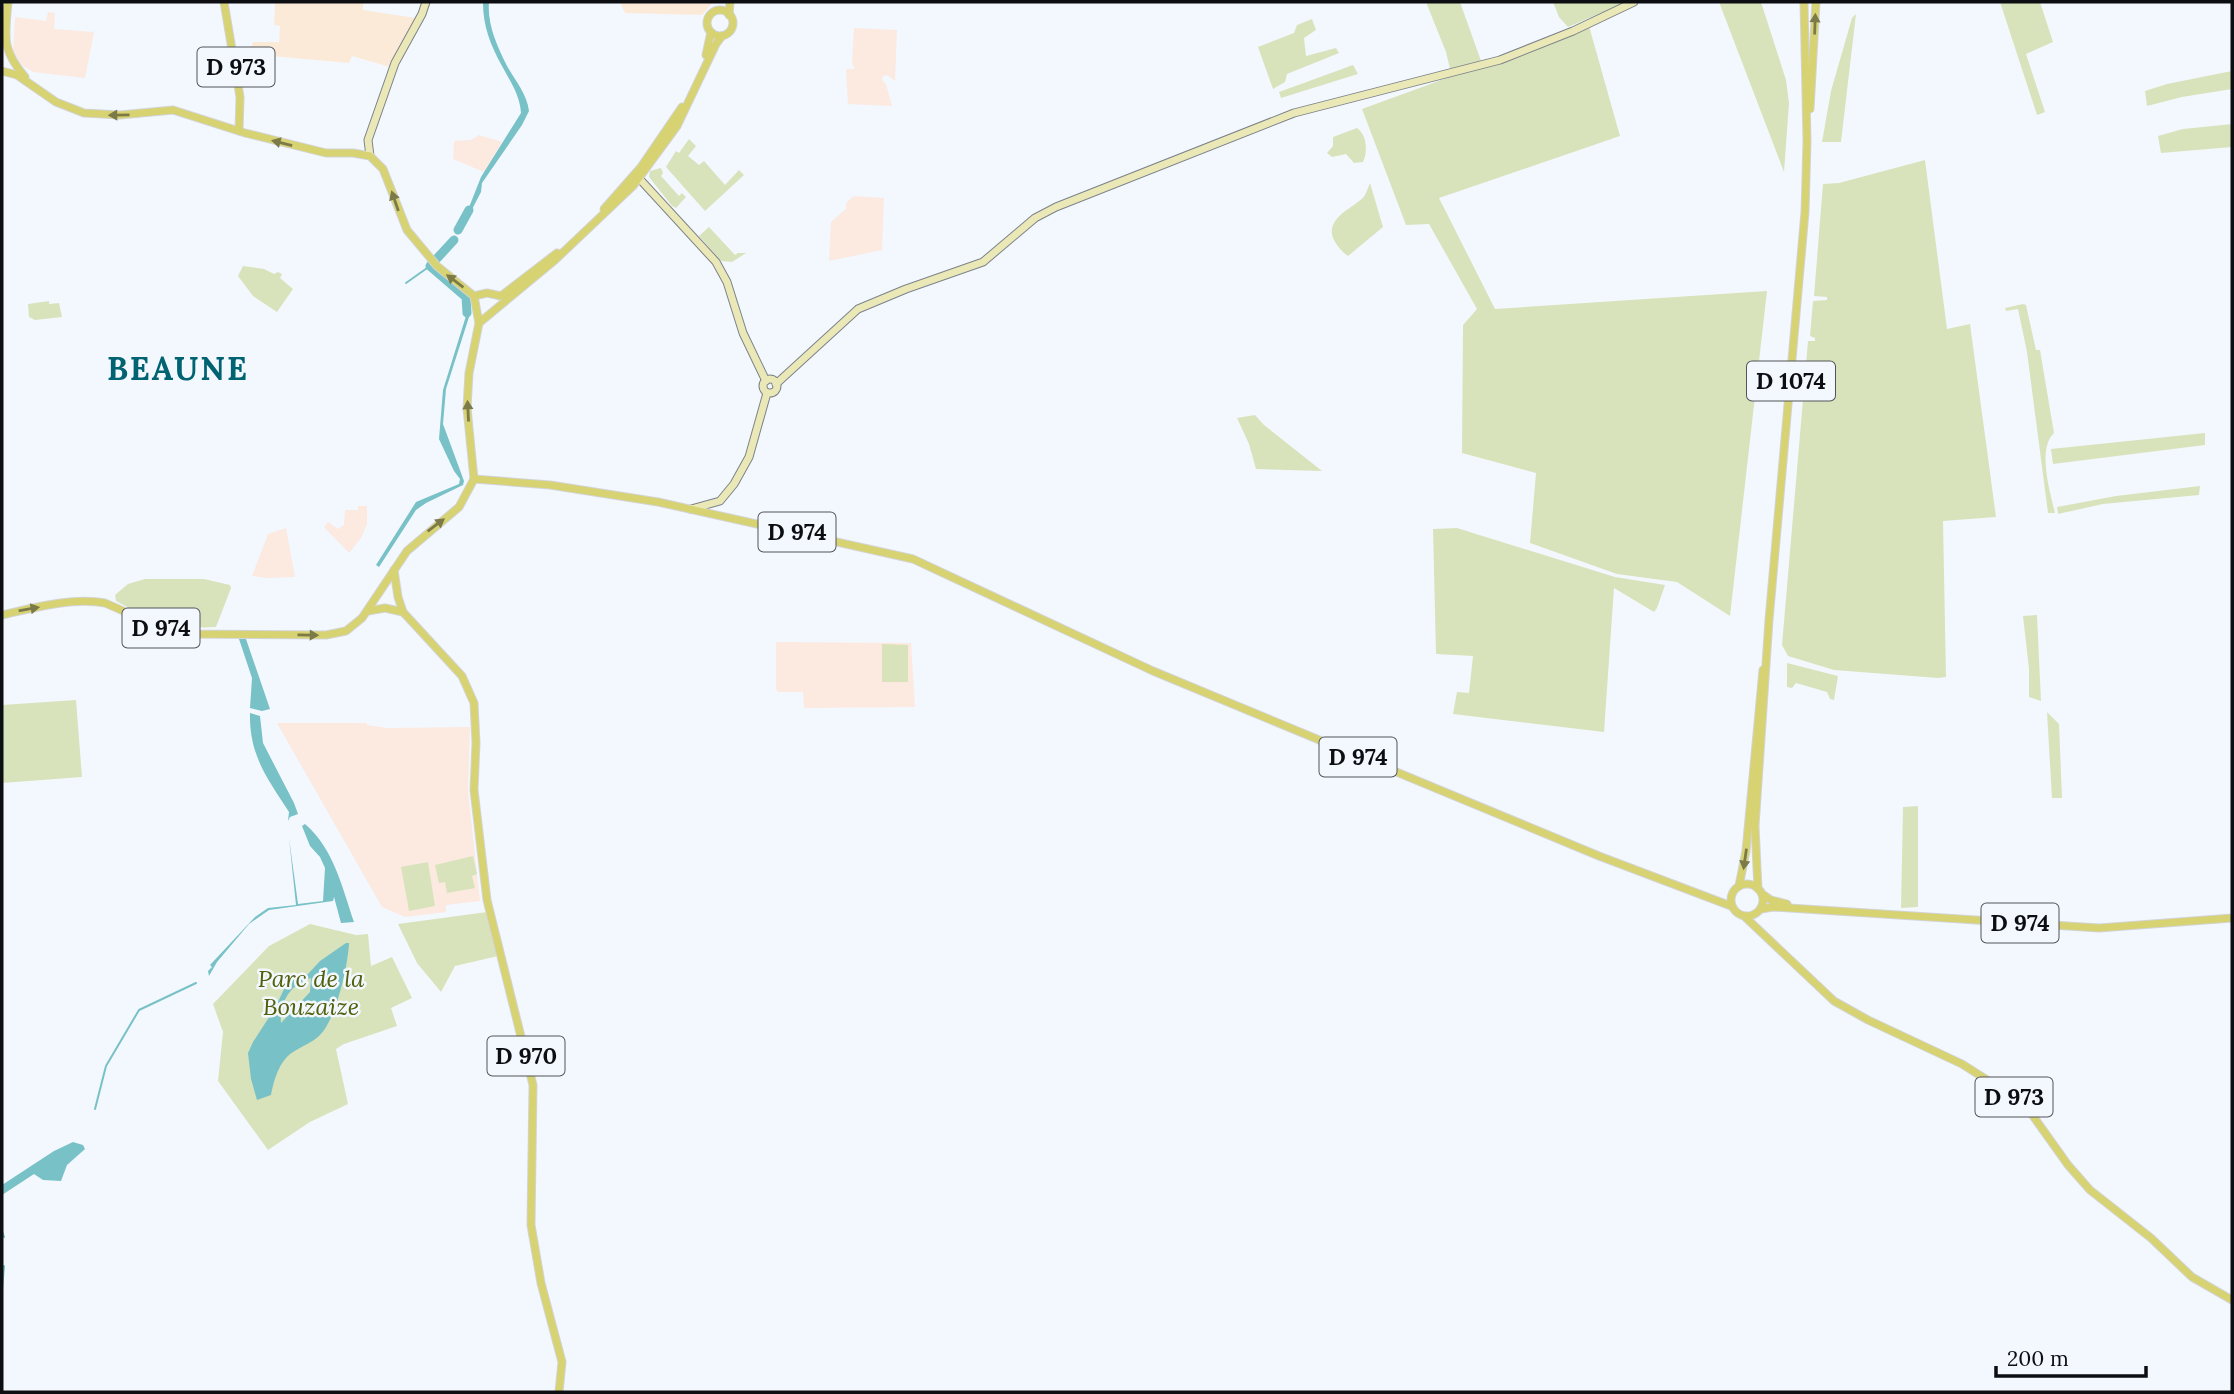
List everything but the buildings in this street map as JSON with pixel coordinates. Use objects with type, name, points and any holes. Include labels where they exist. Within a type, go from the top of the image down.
[{"type":"main road","points":[[2,46],[8,2]]},
{"type":"main road","name":"D 973","points":[[224,2],[240,97],[239,131]]},
{"type":"main road","points":[[370,156],[368,141],[395,63],[426,2]]},
{"type":"main road","points":[[474,296],[487,293],[501,296],[570,242],[638,176],[680,109],[706,55],[710,32],[708,18],[718,11],[724,2]]},
{"type":"main road","points":[[480,323],[608,212],[677,126],[716,44],[732,26],[730,2]]},
{"type":"main road","points":[[767,393],[775,391],[776,384],[858,309],[886,296],[983,262],[1027,224],[1046,212],[1294,113],[1500,60],[1573,31],[1634,2]]},
{"type":"main road","name":"D 1074","points":[[1804,2],[1807,141]]},
{"type":"main road","name":"D 1074","points":[[1736,889],[1746,851],[1769,620],[1803,241],[1816,2]]},
{"type":"main road","points":[[718,11],[729,15]]},
{"type":"main road","points":[[6,30],[9,54],[30,83]]},
{"type":"main road","points":[[710,32],[722,36]]},
{"type":"main road","points":[[2,71],[17,75],[56,102],[84,113],[120,115],[173,110],[239,131],[326,153],[370,156],[383,169],[406,228],[428,256],[474,296],[480,323],[469,373],[467,408],[474,479]]},
{"type":"main road","points":[[353,153],[368,141]]},
{"type":"main road","points":[[638,176],[716,262],[727,282],[738,321],[766,381]]},
{"type":"main road","points":[[766,381],[772,380],[776,384]]},
{"type":"main road","points":[[691,509],[719,501],[734,484],[749,457],[767,393],[763,387],[766,381]]},
{"type":"main road","name":"D 974","points":[[2,615],[92,601],[105,603],[176,634],[333,634],[350,628],[368,611],[394,569],[415,542],[459,507],[474,479],[550,485],[717,514],[921,562],[1153,671],[1599,856],[1731,906]]},
{"type":"main road","points":[[717,514],[719,501]]},
{"type":"main road","points":[[394,569],[403,612]]},
{"type":"main road","points":[[368,611],[385,608],[403,612]]},
{"type":"main road","name":"D 970","points":[[403,612],[462,676],[474,703],[477,743],[474,790],[487,900],[533,1085],[531,1225],[541,1283],[562,1362],[559,1392]]},
{"type":"main road","name":"D 1074","points":[[1760,892],[1755,826],[1769,620]]},
{"type":"main road","points":[[1749,884],[1760,892],[1759,911],[1744,916],[1736,913],[1731,906],[1730,899],[1736,889],[1749,884]]},
{"type":"main road","name":"D 974","points":[[1689,891],[1721,895],[1736,889]]},
{"type":"main road","name":"D 974","points":[[1760,892],[1776,902],[1808,909]]},
{"type":"main road","name":"D 974","points":[[1759,911],[1773,906],[2099,928],[2232,918]]},
{"type":"main road","name":"D 973","points":[[1759,911],[1758,922],[1769,940]]},
{"type":"main road","name":"D 973","points":[[1744,916],[1840,1005],[1962,1064],[2017,1099],[2031,1113],[2068,1166],[2090,1190],[2145,1233],[2192,1277],[2232,1300]]},
{"type":"shaded area","points":[[275,2],[363,2],[363,10],[416,18],[390,67],[352,56],[349,63],[249,54],[253,42],[279,42],[280,26],[274,25]]},
{"type":"shaded area","points":[[620,2],[713,2],[702,15],[625,13]]},
{"type":"shaded area","points":[[48,12],[55,13],[54,29],[94,32],[85,78],[33,72],[22,65],[13,51],[15,17],[46,21]]},
{"type":"shaded area","points":[[854,28],[897,30],[895,81],[887,75],[883,76],[882,80],[886,84],[892,106],[848,104],[846,69],[855,69],[852,63]]},
{"type":"shaded area","points":[[479,135],[502,142],[484,172],[453,159],[454,141],[471,140]]},
{"type":"shaded area","points":[[854,196],[884,198],[882,250],[829,261],[831,222],[846,209],[846,203]]},
{"type":"shaded area","points":[[358,506],[367,506],[367,524],[361,538],[349,553],[324,527],[328,522],[338,529],[344,525],[345,510],[358,510]]},
{"type":"shaded area","points":[[286,528],[295,577],[252,576],[268,534]]},
{"type":"shaded area","points":[[776,642],[911,643],[915,707],[804,708],[803,692],[778,692],[776,689]]},
{"type":"shaded area","points":[[277,723],[367,723],[387,728],[470,727],[468,791],[480,901],[446,905],[446,912],[405,917],[382,907]]},
{"type":"green space","points":[[1426,2],[1460,2],[1481,61],[1450,69]]},
{"type":"green space","points":[[1553,2],[1626,2],[1568,27],[1559,17]]},
{"type":"green space","points":[[1719,2],[1761,2],[1786,80],[1789,103],[1784,172]]},
{"type":"green space","points":[[2000,2],[2040,2],[2053,42],[2026,54],[2045,112],[2037,115]]},
{"type":"green space","points":[[1856,14],[1841,142],[1822,142],[1831,91],[1852,18]]},
{"type":"green space","points":[[1312,19],[1316,30],[1304,38],[1306,56],[1336,48],[1339,53],[1287,74],[1285,82],[1273,89],[1258,47],[1294,33],[1297,25]]},
{"type":"green space","points":[[1589,26],[1620,136],[1439,198],[1495,309],[1767,291],[1730,616],[1677,582],[1617,574],[1530,543],[1536,473],[1462,453],[1463,325],[1477,309],[1429,224],[1406,225],[1362,109]]},
{"type":"green space","points":[[1353,65],[1358,74],[1281,98],[1279,92]]},
{"type":"green space","points":[[2232,71],[2232,89],[2147,106],[2145,91]]},
{"type":"green space","points":[[2232,124],[2232,147],[2161,153],[2158,136],[2183,129]]},
{"type":"green space","points":[[1357,128],[1366,144],[1363,162],[1354,163],[1346,154],[1332,157],[1327,153],[1333,146],[1333,137]]},
{"type":"green space","points":[[689,139],[696,146],[688,156],[699,165],[704,161],[725,185],[739,170],[744,175],[705,211],[666,167],[676,151],[679,153]]},
{"type":"green space","points":[[1925,160],[1947,329],[1970,324],[1996,517],[1943,521],[1946,677],[1938,678],[1834,670],[1788,656],[1782,645],[1808,341],[1815,341],[1815,338],[1810,336],[1813,301],[1827,300],[1827,297],[1814,296],[1823,184],[1839,183]]},
{"type":"green space","points":[[661,168],[661,176],[679,196],[682,193],[686,197],[676,208],[649,177],[650,171]]},
{"type":"green space","points":[[1370,183],[1383,227],[1348,256],[1334,240],[1333,226],[1340,215],[1363,198]]},
{"type":"green space","points":[[709,227],[735,255],[746,253],[732,262],[721,261],[699,236]]},
{"type":"green space","points":[[243,266],[282,274],[280,278],[293,289],[277,312],[253,296],[238,276]]},
{"type":"green space","points":[[49,301],[49,304],[59,303],[62,317],[35,320],[29,317],[28,304]]},
{"type":"green space","points":[[2026,305],[2036,350],[2040,350],[2054,433],[2046,449],[2046,460],[2055,513],[2048,513],[2027,352],[2018,309],[2006,311],[2005,308]]},
{"type":"green space","points":[[1255,415],[1322,471],[1256,469],[1249,444],[1237,418]]},
{"type":"green space","points":[[2205,433],[2205,445],[2053,464],[2051,449]]},
{"type":"green space","points":[[2200,486],[2199,495],[2103,504],[2058,514],[2057,507],[2116,496]]},
{"type":"green space","points":[[1457,528],[1615,577],[1665,585],[1654,612],[1614,588],[1604,732],[1453,714],[1457,692],[1469,693],[1473,656],[1436,654],[1433,529]]},
{"type":"green space","points":[[145,579],[204,579],[230,585],[231,588],[216,627],[189,627],[152,618],[116,601],[115,595],[128,584]]},
{"type":"green space","points":[[2037,615],[2041,701],[2029,697],[2023,616]]},
{"type":"green space","points":[[882,644],[908,645],[908,682],[882,682]]},
{"type":"green space","points":[[1787,663],[1838,676],[1834,700],[1830,699],[1827,692],[1796,683],[1792,688],[1787,687]]},
{"type":"green space","points":[[76,700],[82,777],[2,783],[2,705]]},
{"type":"green space","points":[[2047,712],[2059,724],[2062,798],[2052,798]]},
{"type":"green space","points":[[1918,806],[1918,907],[1901,908],[1903,807]]},
{"type":"green space","points":[[473,856],[477,874],[472,876],[475,888],[447,893],[445,882],[439,883],[435,865]]},
{"type":"green space","points":[[428,862],[435,906],[409,911],[401,867]]},
{"type":"green space","points":[[487,912],[498,956],[455,966],[441,992],[417,963],[398,924]]},
{"type":"green space","name":"Parc de la Bouzaize","points":[[310,924],[356,935],[368,934],[371,966],[392,957],[412,998],[391,1008],[397,1026],[336,1049],[348,1104],[310,1122],[268,1150],[218,1081],[223,1032],[213,1004],[269,946]]},
{"type":"water","points":[[483,2],[489,2],[491,27],[496,43],[523,93],[529,111],[482,183],[481,192],[464,220],[481,177],[521,113],[517,94],[488,35]]},
{"type":"water","points":[[468,300],[469,317],[446,389],[443,424],[464,481],[463,485],[416,510],[379,567],[376,565],[416,502],[459,484],[460,479],[439,439],[443,390],[466,316]]},
{"type":"water","points":[[239,639],[246,639],[270,709],[262,711],[250,708],[252,678]]},
{"type":"water","points":[[250,713],[260,716],[263,743],[298,814],[290,817],[288,821],[289,812],[256,754],[250,728]]},
{"type":"water","points":[[305,824],[330,857],[354,922],[341,923],[334,897],[333,901],[269,910],[249,924],[217,962],[209,976],[208,971],[212,967],[210,965],[255,917],[268,908],[296,905],[289,838],[298,904],[323,901],[325,868],[310,846],[302,826]]},
{"type":"water","points":[[349,943],[340,992],[326,1027],[317,1038],[284,1060],[271,1095],[257,1100],[248,1053],[287,983],[294,977],[308,974],[320,961]],"holes":[[[311,978],[310,992],[281,1023],[284,1001],[292,989]]]},
{"type":"water","points":[[73,1142],[83,1145],[85,1149],[67,1165],[61,1181],[43,1180],[34,1174],[2,1195],[2,1185],[54,1151]]},
{"type":"waterway","points":[[458,230],[469,210]]},
{"type":"waterway","points":[[454,240],[430,266],[466,297],[467,313]]},
{"type":"waterway","points":[[406,283],[430,266]]},
{"type":"waterway","points":[[95,1109],[106,1066],[139,1010],[196,983]]},
{"type":"waterway","points":[[2,1231],[4,1237]]},
{"type":"waterway","points":[[2,1289],[4,1266]]},
{"type":"district","name":"BEAUNE","points":[[178,369]]}]
